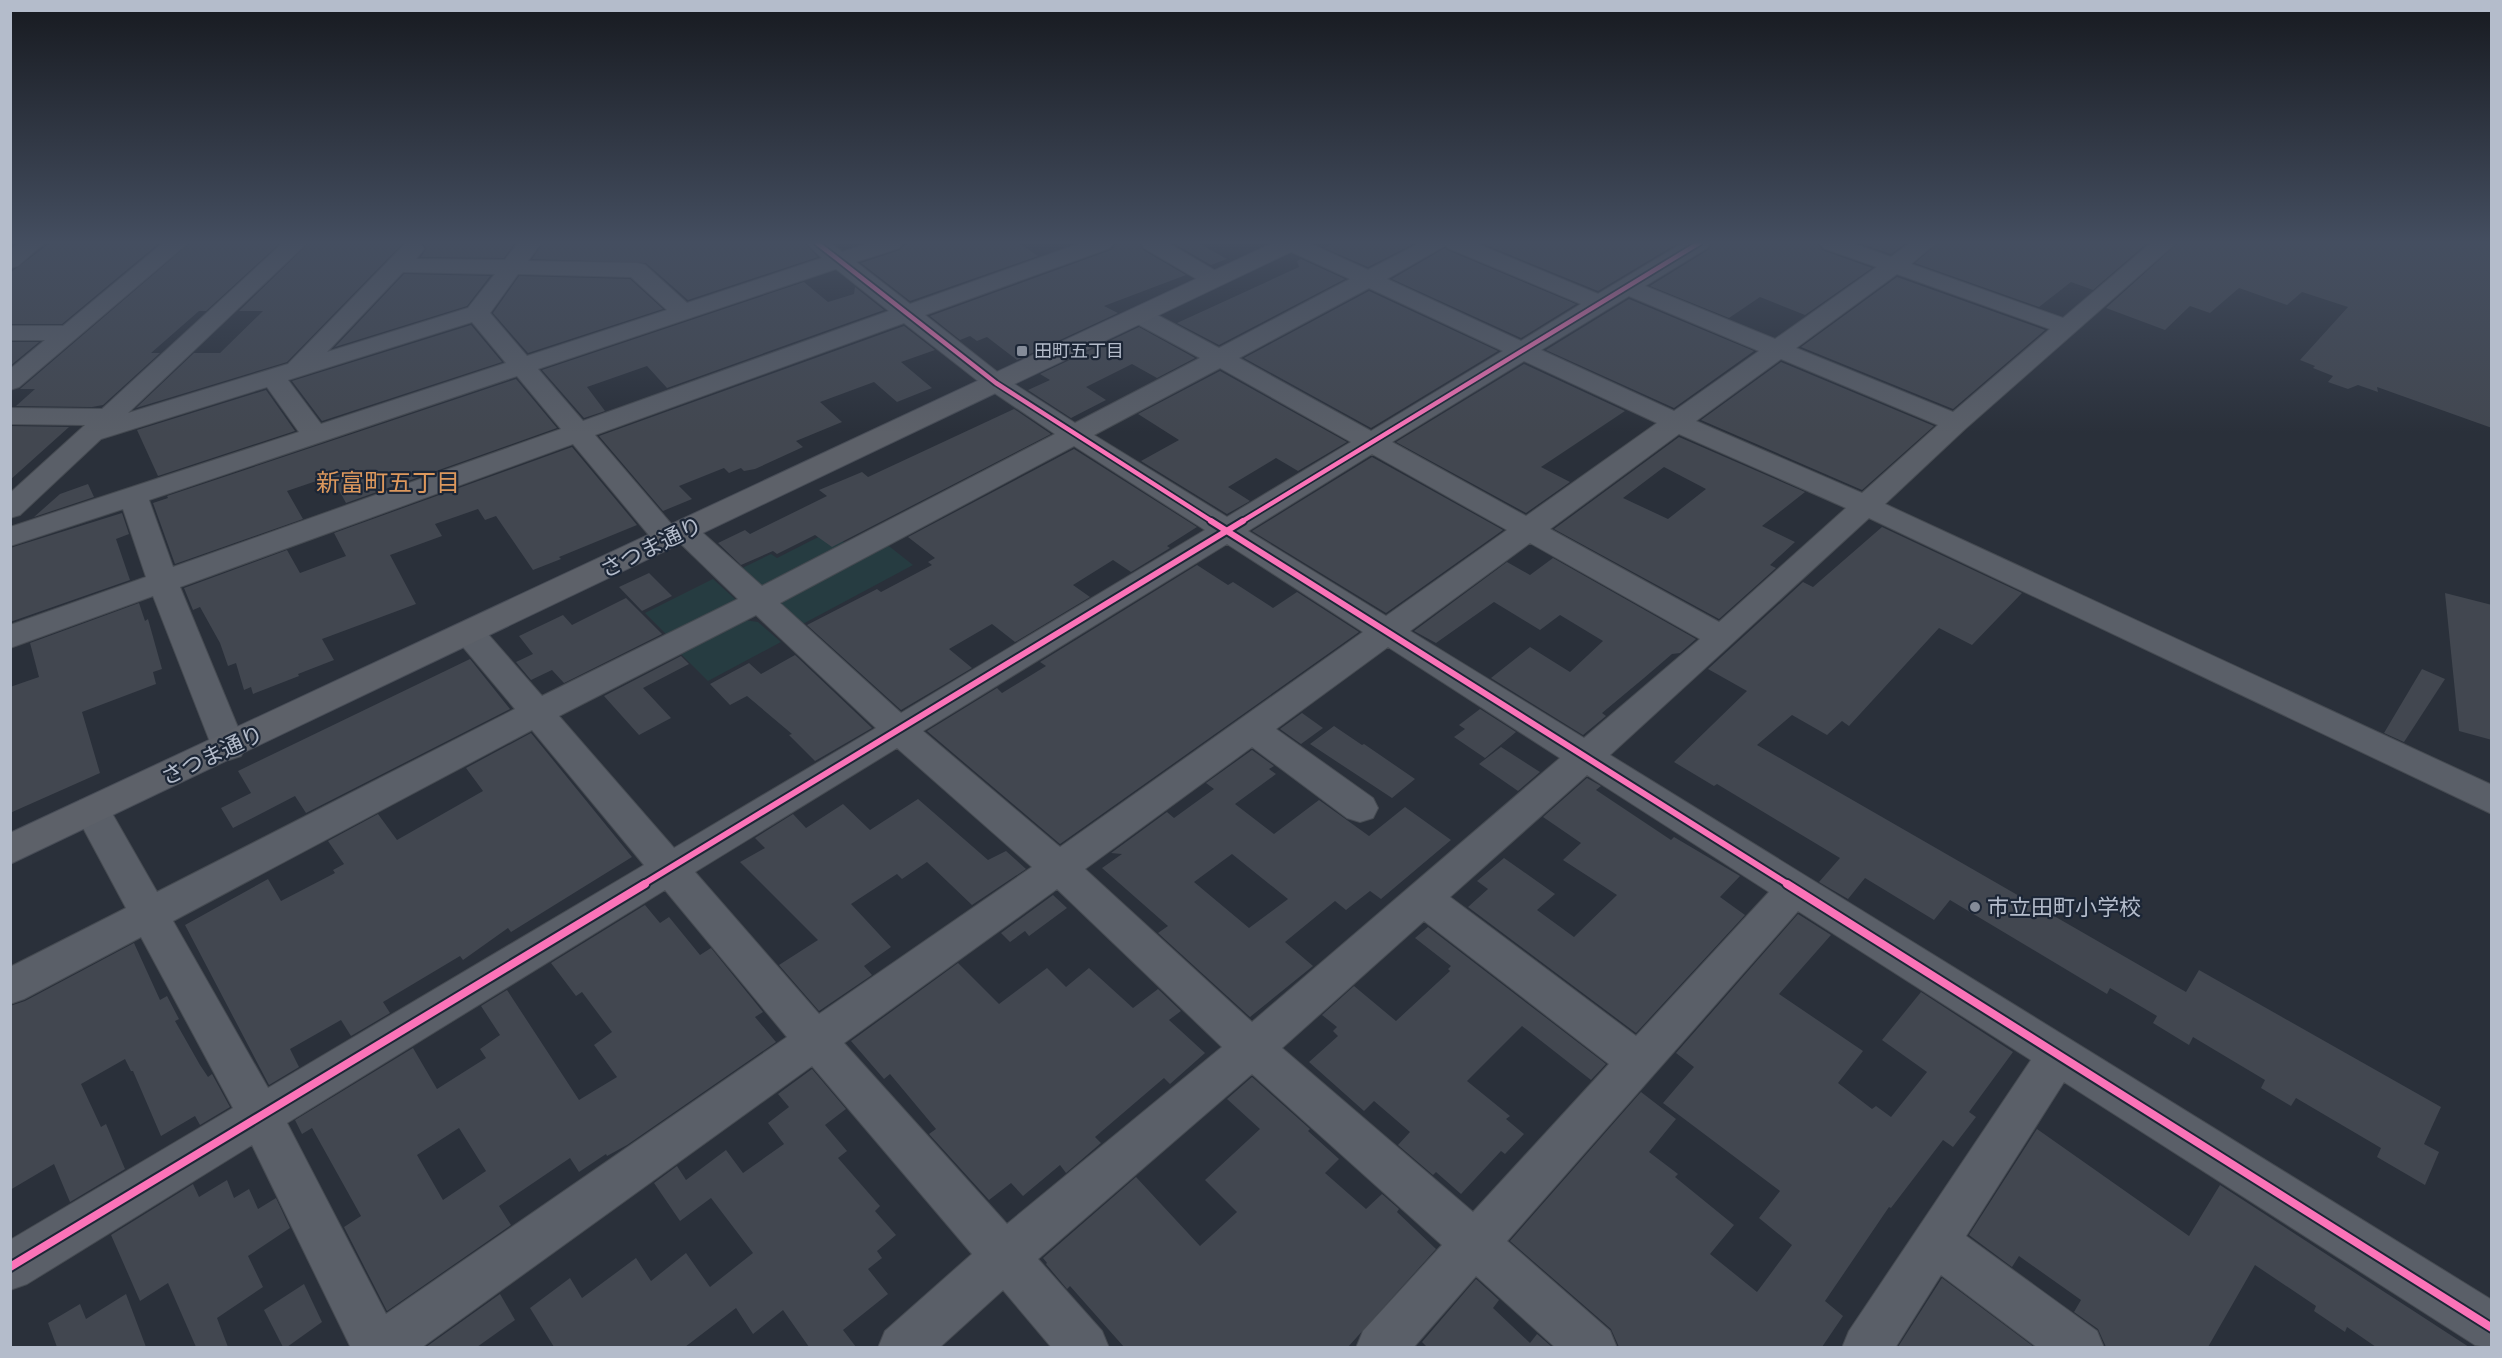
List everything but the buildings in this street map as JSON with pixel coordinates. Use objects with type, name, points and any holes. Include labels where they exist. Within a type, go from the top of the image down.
[{"type":"main road","name":"さつま通り","points":[[10,850],[1157,306]]},
{"type":"street","points":[[10,382],[101,306]]},
{"type":"street","points":[[10,509],[227,306]]},
{"type":"street","points":[[297,368],[357,306]]},
{"type":"street","points":[[10,416],[98,426],[477,314],[483,306]]},
{"type":"street","points":[[677,306],[684,313]]},
{"type":"street","points":[[10,537],[704,306]]},
{"type":"street","points":[[899,306],[996,383],[1075,435],[2492,1328]]},
{"type":"street","points":[[10,637],[926,306]]},
{"type":"street","points":[[10,987],[536,713],[759,601],[1317,306]]},
{"type":"street","points":[[1427,306],[1678,423],[1864,505],[2492,801]]},
{"type":"street","points":[[10,1267],[669,870],[1595,306]]},
{"type":"street","points":[[1648,306],[1778,349],[1956,423]]},
{"type":"street","points":[[92,811],[260,1116],[378,1347],[1059,868],[1836,306]]},
{"type":"street","points":[[2008,306],[2066,327]]},
{"type":"street","points":[[902,1347],[1005,1256],[1252,1048],[1722,637],[1864,505],[2090,306]]},
{"type":"street","points":[[477,314],[577,433],[676,535],[759,601],[899,730],[1059,868],[1252,1048],[1593,1347]]},
{"type":"street","points":[[1139,315],[1722,637]]},
{"type":"street","points":[[10,333],[69,333]]},
{"type":"street","points":[[272,376],[315,435]]},
{"type":"street","points":[[132,496],[163,582],[229,747]]},
{"type":"street","points":[[469,633],[815,1040],[1085,1347]]},
{"type":"street","points":[[1251,729],[1360,808]]},
{"type":"street","points":[[1380,1347],[1795,889]]},
{"type":"street","points":[[1423,898],[1638,1062]]},
{"type":"street","points":[[1866,1347],[2058,1055]]},
{"type":"street","points":[[1936,1243],[2080,1347]]},
{"type":"green space","points":[[830,531],[850,547],[759,588],[738,570],[771,554],[777,558]]},
{"type":"green space","points":[[885,543],[913,565],[799,626],[776,606],[783,596]]},
{"type":"green space","points":[[713,579],[735,599],[731,609],[672,640],[645,613]]},
{"type":"green space","points":[[738,619],[758,622],[781,642],[708,681],[678,651]]},
{"type":"cycle path","points":[[898,306],[996,383],[1075,435],[2492,1328]]},
{"type":"cycle path","points":[[10,1267],[1595,306]]},
{"type":"place","name":"田町五丁目","points":[[1022,351]]},
{"type":"place","name":"市立田町小学校","points":[[1975,907]]},
{"type":"district","name":"新富町五丁目","points":[[388,483]]}]
